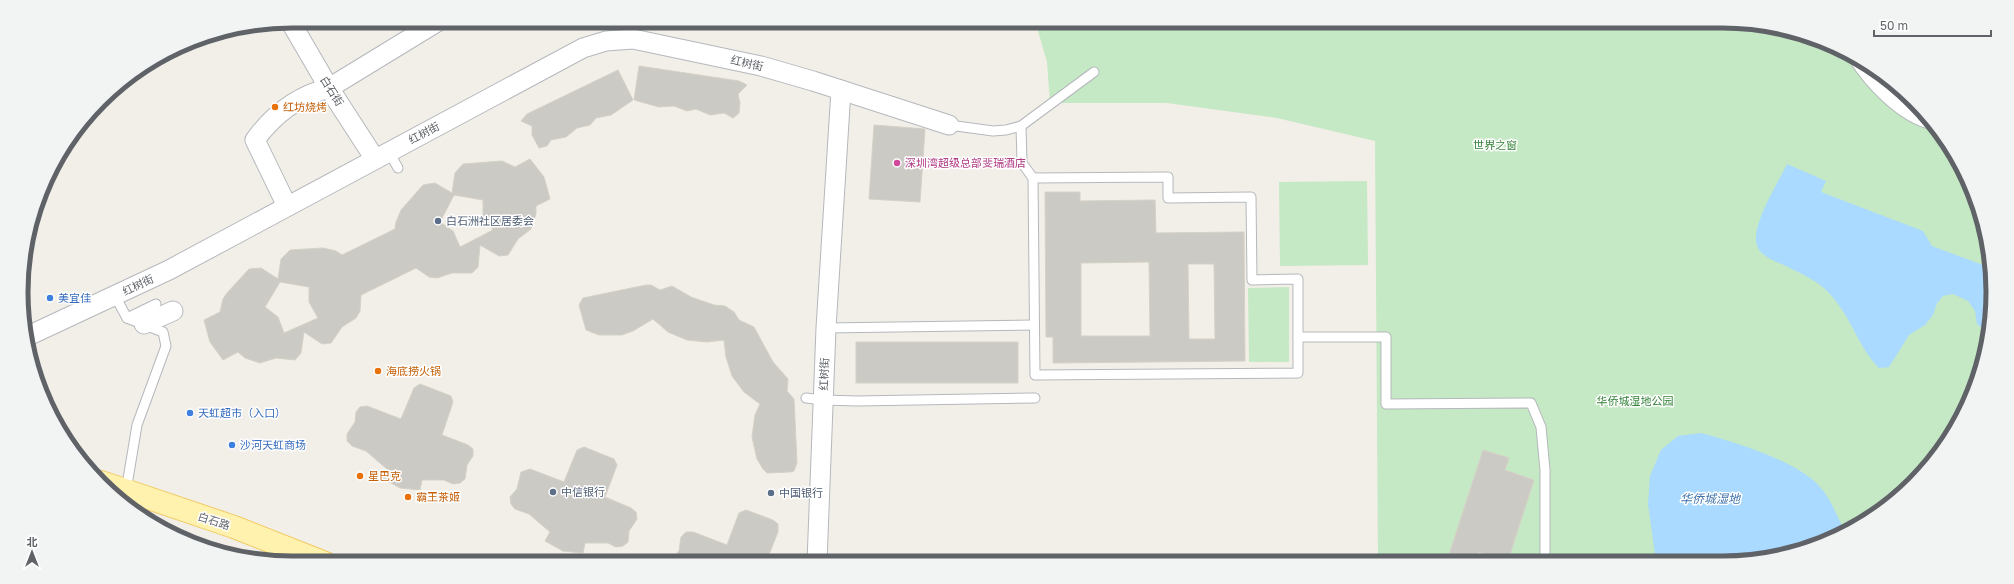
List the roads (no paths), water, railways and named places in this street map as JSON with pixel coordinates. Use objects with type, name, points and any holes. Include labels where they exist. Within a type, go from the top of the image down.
[{"type":"main road","name":"白石路","points":[[115,488],[234,527],[307,556]]},
{"type":"street","name":"白石街","points":[[294,28],[329,88],[387,160]]},
{"type":"street","points":[[287,206],[255,140],[266,124],[287,107],[313,92],[329,88],[427,28]]},
{"type":"street","name":"红树街","points":[[31,334],[169,270],[287,206],[387,160],[583,48],[606,41],[633,39],[761,66],[949,125]]},
{"type":"street","points":[[1865,69],[1875,83],[1904,108],[1920,118]]},
{"type":"street","name":"红树街","points":[[817,556],[814,399],[826,328],[841,90]]},
{"type":"street","points":[[144,324],[164,307]]},
{"type":"lane","points":[[949,125],[993,131],[1006,130],[1021,126],[1094,72]]},
{"type":"lane","points":[[1021,126],[1022,163],[1033,178],[1035,375],[1298,373],[1298,279],[1252,280],[1251,197],[1168,198],[1168,177],[1033,178]]},
{"type":"lane","points":[[115,296],[126,318],[163,332],[166,346],[137,425],[126,492]]},
{"type":"lane","points":[[126,318],[164,307]]},
{"type":"lane","points":[[826,328],[1034,325]]},
{"type":"lane","points":[[1298,337],[1386,337],[1386,404],[1531,403],[1541,427],[1545,470],[1545,556]]},
{"type":"lane","points":[[814,399],[1035,398]]},
{"type":"water","points":[[1787,164],[1826,181],[1821,192],[1923,231],[1932,246],[1984,266],[1986,292],[1983,329],[1977,324],[1975,311],[1968,301],[1953,294],[1943,296],[1937,303],[1933,315],[1925,325],[1909,335],[1889,367],[1879,368],[1865,351],[1843,311],[1829,293],[1810,278],[1767,257],[1758,248],[1756,240],[1757,230],[1760,218]]},
{"type":"water","name":"华侨城湿地","points":[[1701,433],[1747,447],[1797,469],[1820,487],[1828,497],[1843,527],[1807,542],[1774,551],[1756,554],[1722,556],[1655,556],[1648,504],[1650,476],[1661,450],[1678,436]]},
{"type":"place","name":"红坊烧烤","points":[[275,107]]},
{"type":"place","name":"深圳湾超级总部斐瑞酒店","points":[[897,163]]},
{"type":"place","name":"白石洲社区居委会","points":[[438,221]]},
{"type":"place","name":"美宜佳","points":[[50,298]]},
{"type":"place","name":"海底捞火锅","points":[[378,371]]},
{"type":"place","name":"天虹超市（入口）","points":[[190,413]]},
{"type":"place","name":"沙河天虹商场","points":[[232,445]]},
{"type":"place","name":"星巴克","points":[[360,476]]},
{"type":"place","name":"中信银行","points":[[553,492]]},
{"type":"place","name":"中国银行","points":[[771,493]]},
{"type":"place","name":"霸王茶姬","points":[[408,497]]},
{"type":"park label","name":"世界之窗","points":[[1495,145]]},
{"type":"park label","name":"华侨城湿地公园","points":[[1635,401]]}]
